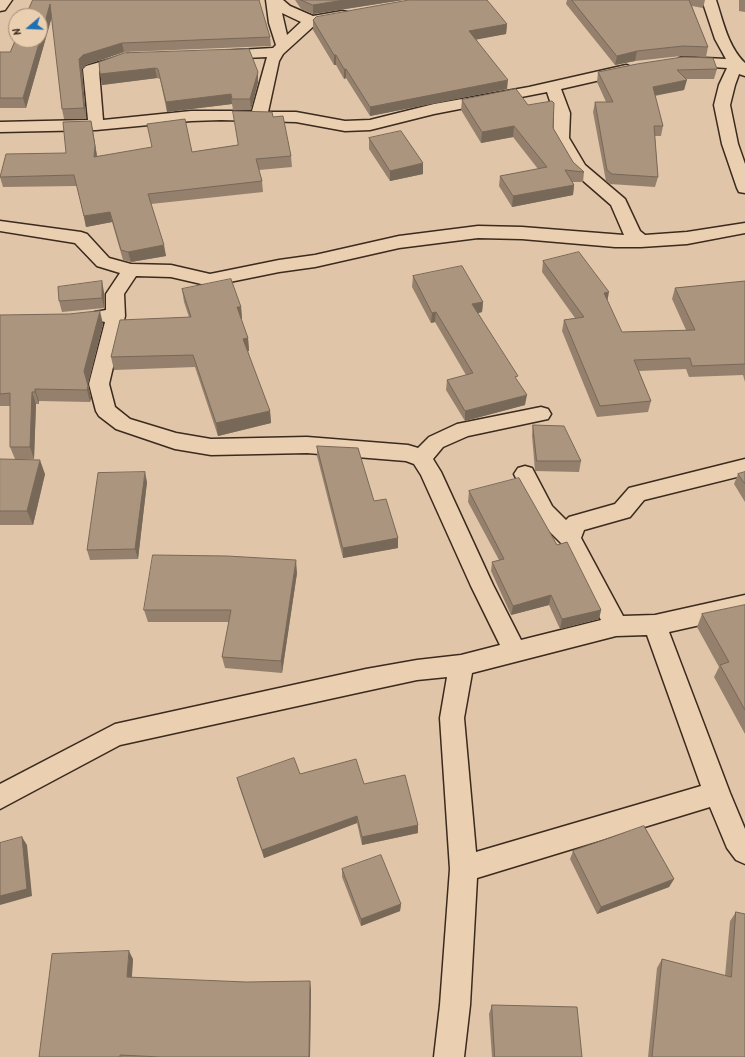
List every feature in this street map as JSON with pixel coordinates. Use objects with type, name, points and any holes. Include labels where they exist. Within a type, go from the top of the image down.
[{"type":"street","points":[[0,8],[5,0]]},
{"type":"street","points":[[274,0],[285,9],[311,21]]},
{"type":"street","points":[[274,0],[280,49]]},
{"type":"street","points":[[709,0],[725,44],[740,68]]},
{"type":"street","points":[[259,116],[272,61],[280,49],[311,21],[356,13]]},
{"type":"street","points":[[206,56],[280,49]]},
{"type":"street","points":[[96,125],[91,69],[124,58],[139,58]]},
{"type":"street","points":[[666,63],[681,61],[740,68]]},
{"type":"street","points":[[0,127],[96,125],[191,116],[296,117],[345,126],[370,125],[434,109],[553,87],[643,66]]},
{"type":"street","points":[[740,68],[727,85],[722,105],[730,144],[745,188]]},
{"type":"street","points":[[553,87],[562,113],[562,138],[565,144],[579,168],[619,203],[632,234],[641,241]]},
{"type":"street","points":[[0,226],[81,238],[102,262],[131,270],[171,271],[210,280],[315,261],[400,242],[478,232],[522,233],[615,241],[641,241],[687,238],[745,228]]},
{"type":"street","points":[[131,270],[115,294],[116,316],[99,384],[106,411],[124,424],[175,441],[211,447],[307,445],[408,453],[421,458],[433,479],[482,586],[515,651]]},
{"type":"street","points":[[85,317],[116,316]]},
{"type":"street","points":[[421,458],[436,442],[464,429],[541,414]]},
{"type":"street","points":[[570,538],[572,528],[577,523],[622,511],[637,494],[745,467]]},
{"type":"street","points":[[525,474],[544,512],[570,538],[616,626]]},
{"type":"street","points":[[0,798],[115,735],[366,680],[417,670],[461,665],[616,626],[655,625],[745,605]]},
{"type":"street","points":[[655,625],[717,793],[736,839],[745,851]]},
{"type":"street","points":[[449,1057],[455,1005],[464,869],[452,718],[461,665]]},
{"type":"street","points":[[464,869],[717,793]]},
{"type":"building","points":[[33,0],[259,0],[270,37],[122,43],[83,55],[79,59],[84,108],[62,109],[50,4],[48,11],[48,8],[30,8]]},
{"type":"building","points":[[301,0],[344,0],[313,5]]},
{"type":"building","points":[[409,0],[487,0],[507,24],[469,31],[508,80],[370,107],[346,69],[344,69],[336,55],[334,55],[313,20],[316,17]]},
{"type":"building","points":[[572,0],[689,0],[708,47],[683,46],[637,51],[617,56]]},
{"type":"building","points":[[12,48],[38,48],[23,98],[0,98],[0,52],[10,52]]},
{"type":"building","points":[[249,49],[258,72],[250,99],[232,99],[231,94],[166,102],[158,69],[155,68],[100,74],[99,62],[124,53]]},
{"type":"building","points":[[683,57],[713,58],[717,69],[677,70],[687,80],[653,87],[663,126],[654,126],[658,177],[612,174],[607,170],[595,102],[613,102],[598,72]]},
{"type":"building","points":[[516,89],[528,105],[552,101],[554,103],[553,128],[573,162],[584,172],[565,170],[574,185],[513,196],[500,176],[547,167],[514,126],[482,132],[462,100]]},
{"type":"building","points":[[233,111],[272,112],[273,117],[283,116],[291,156],[256,159],[262,181],[148,194],[164,245],[128,252],[121,250],[110,212],[84,216],[74,175],[0,177],[6,154],[66,153],[63,122],[91,121],[95,146],[94,157],[152,147],[147,124],[185,119],[192,152],[238,145]]},
{"type":"building","points":[[401,131],[423,163],[390,171],[369,138]]},
{"type":"building","points":[[579,252],[609,292],[604,293],[622,332],[695,330],[675,288],[745,281],[745,364],[692,366],[690,358],[634,360],[651,401],[600,406],[564,320],[584,317],[543,261]]},
{"type":"building","points":[[462,266],[483,302],[472,304],[518,376],[515,377],[527,395],[465,411],[447,380],[473,373],[436,312],[432,313],[413,276]]},
{"type":"building","points":[[231,279],[241,307],[237,307],[248,338],[243,339],[270,411],[216,423],[193,355],[111,357],[120,320],[191,317],[182,289]]},
{"type":"building","points":[[102,281],[102,298],[59,301],[58,287]]},
{"type":"building","points":[[100,311],[84,371],[88,386],[87,390],[35,389],[35,392],[32,392],[30,447],[10,447],[10,393],[0,394],[0,315],[69,314]]},
{"type":"building","points":[[533,425],[564,426],[581,461],[537,461]]},
{"type":"building","points":[[317,446],[358,448],[374,501],[386,499],[398,538],[343,548]]},
{"type":"building","points":[[0,459],[40,460],[27,511],[0,511]]},
{"type":"building","points":[[145,472],[135,549],[87,550],[98,473]]},
{"type":"building","points":[[745,472],[745,484],[738,474]]},
{"type":"building","points":[[519,478],[557,545],[567,542],[601,610],[562,619],[551,595],[513,606],[492,562],[504,559],[469,491]]},
{"type":"building","points":[[153,555],[227,556],[296,560],[281,661],[222,657],[231,610],[144,610]]},
{"type":"building","points":[[745,605],[745,710],[720,665],[729,662],[702,614]]},
{"type":"building","points":[[294,758],[300,774],[356,759],[364,784],[405,775],[418,825],[362,837],[357,816],[262,850],[237,778]]},
{"type":"building","points":[[644,826],[674,879],[601,907],[573,851]]},
{"type":"building","points":[[22,837],[27,889],[0,896],[0,843]]},
{"type":"building","points":[[381,855],[401,904],[361,919],[342,869]]},
{"type":"building","points":[[736,912],[745,914],[745,1057],[652,1057],[662,959],[731,977]]},
{"type":"building","points":[[129,951],[127,977],[246,982],[310,981],[309,1057],[160,1057],[120,1055],[120,1057],[39,1057],[52,954]]},
{"type":"building","points":[[492,1005],[577,1007],[582,1057],[495,1057]]}]
